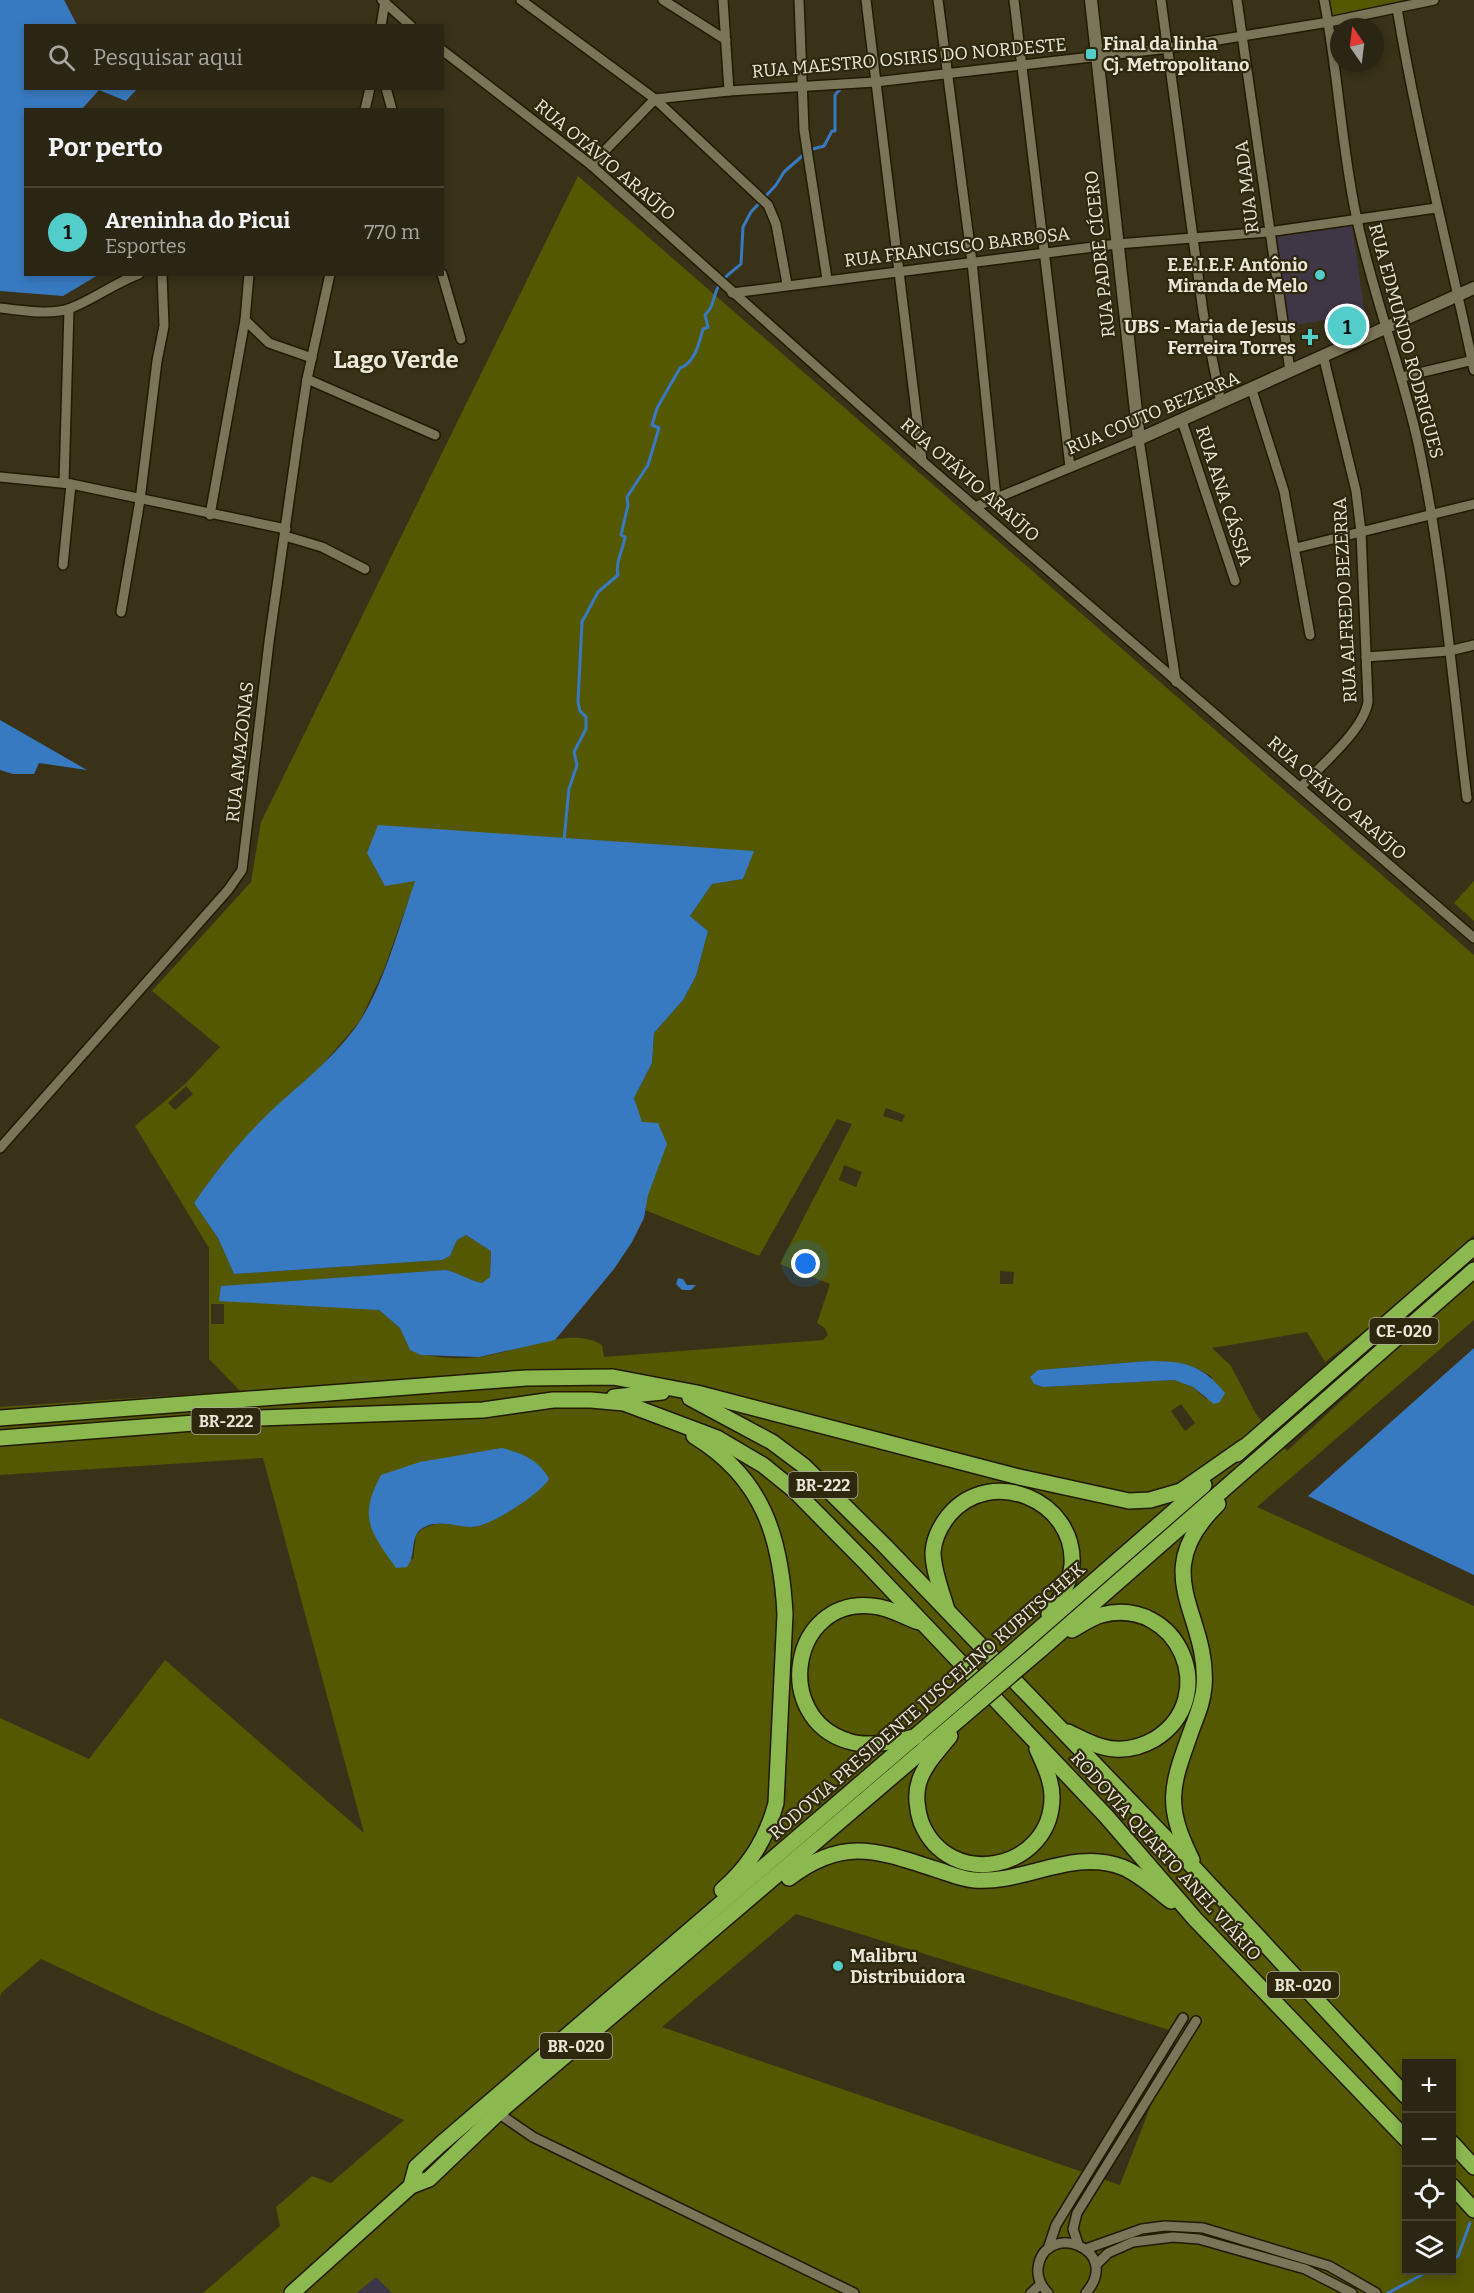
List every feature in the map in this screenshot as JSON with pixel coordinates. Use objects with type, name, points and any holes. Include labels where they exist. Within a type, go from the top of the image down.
[{"type":"highway","name":"RODOVIA PRESIDENTE JUSCELINO KUBITSCHEK","points":[[411,2186],[416,2167],[441,2144],[916,1737],[958,1714],[1034,1634],[1474,1247]]},
{"type":"highway","name":"RODOVIA PRESIDENTE JUSCELINO KUBITSCHEK","points":[[292,2293],[411,2186],[429,2179],[498,2113],[743,1906],[958,1714],[1041,1649],[1474,1270]]},
{"type":"highway","name":"BR-222","points":[[0,1418],[526,1378],[613,1377],[673,1390],[733,1419],[772,1442],[804,1466],[885,1546],[1057,1726]]},
{"type":"highway","points":[[591,1400],[673,1390],[715,1397],[1015,1476],[1129,1501],[1158,1499],[1181,1491],[1244,1447]]},
{"type":"highway","name":"BR-222","points":[[0,1438],[260,1418],[483,1410],[553,1400],[624,1403],[717,1438],[771,1472],[795,1491],[923,1624]]},
{"type":"highway","points":[[658,1414],[710,1446],[743,1478],[762,1509],[775,1537],[781,1558],[784,1594],[779,1768],[776,1803],[770,1825],[749,1863],[692,1916],[686,1932]]},
{"type":"highway","points":[[1199,1874],[1176,1825],[1172,1795],[1174,1779],[1202,1702],[1204,1683],[1203,1660],[1185,1594],[1183,1568],[1191,1538],[1209,1513],[1239,1480],[1242,1472]]},
{"type":"highway","points":[[948,1613],[933,1553],[936,1538],[945,1521],[955,1509],[983,1493],[1015,1491],[1036,1499],[1056,1517],[1064,1529],[1072,1563],[1070,1578],[1062,1594],[1034,1634]]},
{"type":"highway","points":[[916,1737],[865,1744],[848,1741],[834,1734],[819,1723],[804,1700],[798,1680],[798,1664],[803,1646],[813,1630],[826,1618],[840,1611],[871,1606],[923,1624]]},
{"type":"highway","points":[[1041,1649],[1101,1615],[1132,1613],[1151,1619],[1169,1632],[1182,1654],[1188,1678],[1184,1706],[1175,1723],[1148,1743],[1130,1749],[1108,1748],[1089,1742],[1057,1726]]},
{"type":"highway","name":"RODOVIA QUARTO ANEL VIÁRIO","points":[[923,1624],[1106,1816],[1195,1919],[1402,2134]]},
{"type":"highway","points":[[958,1714],[954,1731],[925,1767],[918,1782],[917,1798],[918,1814],[932,1842],[949,1857],[962,1862],[996,1865],[1007,1862],[1026,1850],[1043,1832],[1051,1812],[1052,1795],[1044,1765],[1033,1739]]},
{"type":"highway","name":"BR-020","points":[[1057,1726],[1199,1874]]},
{"type":"highway","points":[[743,1906],[766,1896],[817,1859],[844,1851],[867,1851],[893,1855],[971,1880],[990,1881],[1074,1862],[1106,1862],[1124,1868],[1195,1919]]},
{"type":"highway","name":"RODOVIA QUARTO ANEL VIÁRIO","points":[[1199,1874],[1402,2091]]},
{"type":"highway","points":[[1456,2147],[1474,2167]]},
{"type":"highway","points":[[1456,2190],[1474,2210]]},
{"type":"street","points":[[521,0],[655,99],[768,205],[777,224],[788,284]]},
{"type":"street","points":[[663,0],[726,40]]},
{"type":"street","points":[[723,0],[729,91]]},
{"type":"street","points":[[799,0],[804,130],[810,182],[827,279]]},
{"type":"street","points":[[866,0],[897,271],[922,461]]},
{"type":"street","points":[[938,0],[950,74],[972,262],[996,498]]},
{"type":"street","points":[[1014,0],[1070,467]]},
{"type":"street","name":"RUA PADRE CÍCERO","points":[[1091,0],[1138,439],[1176,682]]},
{"type":"street","points":[[1161,0],[1203,312],[1221,404]]},
{"type":"street","name":"RUA MADA","points":[[1237,0],[1268,232],[1290,371]]},
{"type":"street","name":"RUA EDMUNDO RODRIGUES","points":[[1324,0],[1329,22],[1346,160],[1357,218],[1386,328],[1402,377],[1432,514],[1467,798]]},
{"type":"street","name":"RUA MAESTRO OSIRIS DO NORDESTE","points":[[655,99],[729,91],[875,82],[1169,48],[1329,22],[1434,0]]},
{"type":"street","points":[[381,24],[384,1]]},
{"type":"street","points":[[384,1],[409,24]]},
{"type":"street","points":[[1397,8],[1412,98],[1436,208],[1460,295],[1473,364],[1402,377]]},
{"type":"street","name":"RUA OTÁVIO ARAÚJO","points":[[444,52],[591,165],[922,461],[1474,938]]},
{"type":"street","points":[[365,108],[370,90]]},
{"type":"street","points":[[387,90],[391,108]]},
{"type":"street","points":[[591,165],[655,99]]},
{"type":"street","name":"RUA FRANCISCO BARBOSA","points":[[732,293],[827,279],[1117,244],[1268,232],[1436,208]]},
{"type":"street","points":[[0,308],[34,311],[69,309],[134,276]]},
{"type":"street","points":[[121,612],[140,500],[157,361],[164,326],[162,276]]},
{"type":"street","points":[[210,515],[244,320],[249,276]]},
{"type":"street","name":"RUA AMAZONAS","points":[[0,1148],[228,890],[242,870],[268,642],[308,379],[330,276]]},
{"type":"street","points":[[443,276],[461,339]]},
{"type":"street","name":"RUA COUTO BEZERRA","points":[[975,507],[1182,422],[1323,355],[1474,288]]},
{"type":"street","points":[[63,565],[67,484],[69,309]]},
{"type":"street","points":[[244,320],[270,343],[312,358]]},
{"type":"street","name":"RUA ALFREDO BEZERRA","points":[[1301,787],[1356,727],[1366,712],[1369,690],[1361,532],[1348,455],[1323,355]]},
{"type":"street","points":[[308,379],[435,435]]},
{"type":"street","points":[[1252,390],[1284,490],[1310,635]]},
{"type":"street","name":"RUA ANA CÁSSIA","points":[[1182,422],[1235,581]]},
{"type":"street","points":[[0,477],[67,484],[285,533],[322,547],[365,569]]},
{"type":"street","points":[[1296,548],[1474,504]]},
{"type":"street","points":[[1366,657],[1449,651],[1474,645]]},
{"type":"street","points":[[1048,2293],[1041,2284],[1039,2264],[1048,2249],[1056,2225],[1183,2018]]},
{"type":"street","points":[[1087,2293],[1096,2275],[1096,2265],[1082,2247],[1073,2229],[1077,2213],[1196,2021]]},
{"type":"street","points":[[498,2113],[533,2137],[854,2293]]},
{"type":"street","points":[[1048,2249],[1058,2244],[1082,2247],[1142,2229],[1165,2226],[1203,2228],[1329,2266],[1376,2293]]},
{"type":"street","points":[[1096,2265],[1108,2253],[1133,2242],[1173,2237],[1199,2239],[1305,2269],[1352,2293]]},
{"type":"street","points":[[1031,2293],[1041,2284]]},
{"type":"shaded area","points":[[1329,0],[1411,0],[1333,17]]},
{"type":"shaded area","points":[[578,176],[1474,955],[1474,1235],[1388,1312],[1325,1362],[1307,1332],[1212,1348],[1231,1366],[1256,1414],[1287,1451],[1364,1380],[1367,1372],[1474,1278],[1474,1320],[1257,1507],[1474,1606],[1474,2293],[392,2293],[376,2277],[357,2293],[203,2293],[280,2226],[276,2207],[312,2176],[331,2183],[404,2120],[148,2009],[41,1959],[1,1993],[0,1998],[0,1718],[89,1759],[165,1660],[364,1833],[263,1458],[0,1475],[0,1407],[240,1391],[209,1359],[209,1248],[135,1126],[185,1084],[220,1047],[152,991],[251,882],[261,822]],"holes":[[[753,851],[743,879],[712,884],[690,916],[708,931],[696,976],[683,1000],[654,1033],[652,1063],[634,1098],[646,1154],[645,1210],[759,1256],[837,1119],[852,1124],[780,1264],[830,1284],[817,1323],[825,1328],[828,1335],[823,1340],[604,1357],[602,1345],[575,1338],[542,1342],[493,1355],[444,1358],[410,1350],[400,1328],[379,1310],[308,1304],[220,1287],[444,1270],[482,1283],[490,1277],[491,1251],[466,1235],[457,1240],[450,1256],[442,1260],[234,1274],[218,1238],[194,1203],[270,1113],[317,1071],[360,1021],[384,969],[416,880]],[[186,1086],[193,1094],[175,1110],[168,1103]],[[886,1108],[905,1115],[902,1122],[883,1116]],[[844,1165],[862,1172],[856,1187],[839,1180]],[[1000,1271],[1014,1272],[1013,1284],[1000,1284]],[[211,1304],[224,1304],[224,1324],[211,1324]],[[1148,1361],[1182,1364],[1212,1377],[1206,1399],[1193,1387],[1174,1380],[1043,1387],[1034,1384],[1031,1377],[1038,1370]],[[1181,1404],[1195,1423],[1185,1431],[1171,1411]],[[499,1517],[474,1527],[438,1523],[422,1529],[416,1535],[413,1560],[369,1524]],[[796,1914],[1179,2033],[1120,2185],[662,2027]]]},
{"type":"shaded area","name":"E.E.I.E.F. Antônio Miranda de Melo","points":[[1352,226],[1365,314],[1288,326],[1275,236]]},
{"type":"shaded area","points":[[1364,316],[1366,330],[1330,336],[1327,321]]},
{"type":"shaded area","points":[[1474,881],[1474,921],[1454,903]]},
{"type":"shaded area","points":[[376,2277],[392,2293],[357,2293]]},
{"type":"water","points":[[0,0],[64,0],[76,24],[24,24],[24,90],[99,90],[83,108],[24,108],[24,276],[96,276],[63,296],[0,291]]},
{"type":"water","points":[[99,90],[136,90],[126,101]]},
{"type":"water","points":[[0,720],[87,770],[39,763],[34,774],[13,774],[0,770]]},
{"type":"water","points":[[378,825],[754,851],[743,879],[712,884],[690,916],[708,931],[696,976],[683,1000],[654,1033],[652,1063],[634,1098],[642,1122],[658,1123],[667,1144],[648,1195],[644,1218],[632,1242],[614,1269],[555,1340],[479,1357],[421,1355],[410,1350],[400,1328],[379,1310],[219,1301],[221,1286],[445,1270],[482,1283],[490,1277],[491,1251],[466,1235],[457,1240],[450,1256],[442,1260],[234,1274],[218,1238],[194,1203],[249,1133],[340,1046],[351,1034],[368,1007],[391,953],[415,881],[385,886],[367,853]]},
{"type":"water","points":[[678,1278],[683,1279],[687,1285],[696,1285],[691,1290],[682,1290],[676,1284]]},
{"type":"water","points":[[1474,1348],[1474,1575],[1308,1496]]},
{"type":"water","points":[[1148,1361],[1182,1363],[1191,1366],[1208,1376],[1225,1393],[1220,1402],[1214,1404],[1193,1387],[1174,1380],[1043,1387],[1034,1384],[1030,1377],[1038,1370]]},
{"type":"water","points":[[502,1448],[535,1462],[549,1479],[536,1493],[490,1522],[471,1527],[433,1524],[421,1529],[415,1537],[410,1563],[407,1567],[396,1568],[379,1544],[370,1524],[370,1502],[381,1475],[420,1462]]},
{"type":"waterway","points":[[564,840],[569,789],[577,765],[574,752],[586,729],[586,717],[580,711],[578,702],[582,622],[598,592],[618,575],[618,561],[625,537],[621,535],[628,505],[627,497],[648,465],[659,428],[652,425],[657,408],[680,368],[689,362],[696,352],[703,329],[708,327],[705,315],[719,285],[741,264],[743,227],[751,212],[776,185],[784,172],[809,150],[824,146],[832,131],[835,131],[835,95],[842,87]]},
{"type":"waterway","points":[[1456,2257],[1470,2223]]},
{"type":"waterway","points":[[1388,2293],[1422,2275]]},
{"type":"place","name":"Final da linha Cj. Metropolitano","points":[[1091,54]]},
{"type":"place","name":"E.E.I.E.F. Antônio Miranda de Melo","points":[[1320,275]]},
{"type":"place","name":"Areninha do Picui","points":[[1347,326]]},
{"type":"place","name":"UBS - Maria de Jesus Ferreira Torres","points":[[1310,337]]},
{"type":"place","name":"Malibru Distribuidora","points":[[838,1966]]},
{"type":"district","name":"Lago Verde","points":[[396,360]]}]
